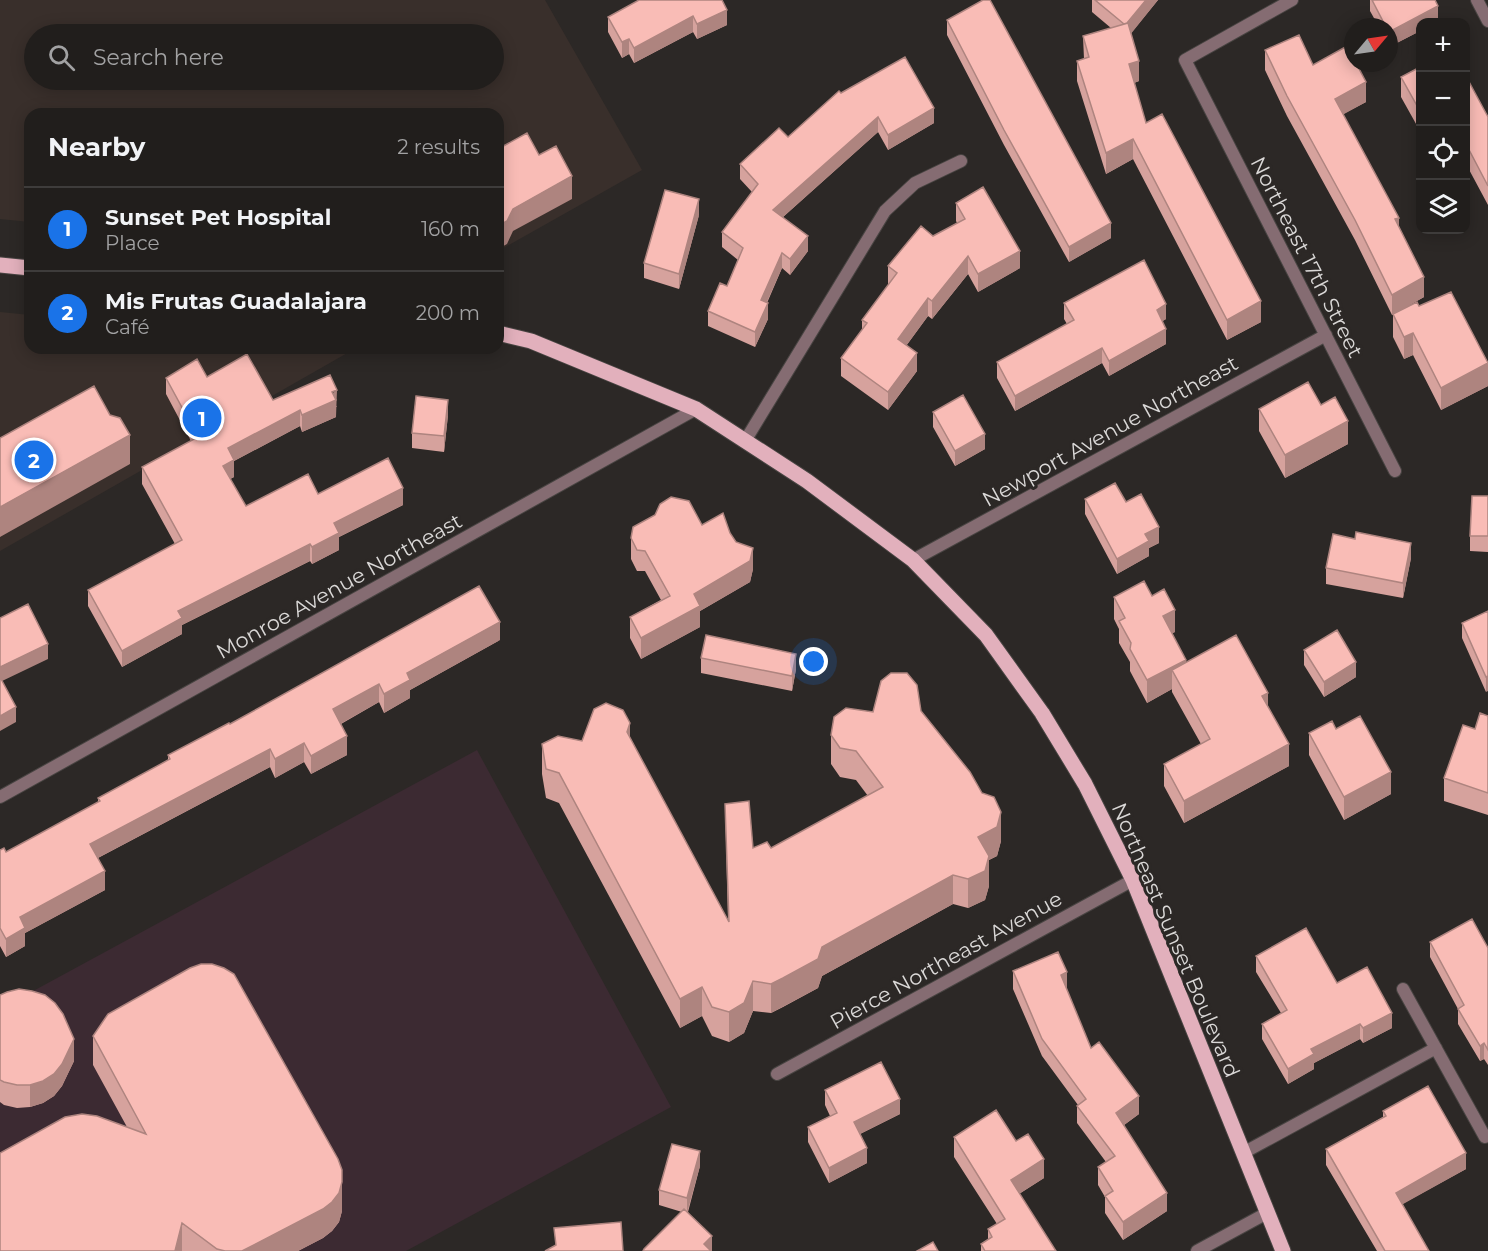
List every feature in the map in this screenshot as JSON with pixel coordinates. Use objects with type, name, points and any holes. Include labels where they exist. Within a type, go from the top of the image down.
[{"type":"main road","points":[[0,266],[24,268]]},
{"type":"main road","name":"Northeast Sunset Boulevard","points":[[504,334],[531,341],[696,409],[807,481],[913,560],[986,635],[1042,713],[1085,783],[1133,880],[1283,1251]]},
{"type":"street","name":"Northeast 17th Street","points":[[1292,0],[1185,60],[1395,471]]},
{"type":"street","points":[[1477,0],[1488,21]]},
{"type":"street","points":[[745,441],[885,211],[915,183],[961,161]]},
{"type":"street","name":"Newport Avenue Northeast","points":[[913,560],[1326,335]]},
{"type":"street","name":"Monroe Avenue Northeast","points":[[0,797],[696,409]]},
{"type":"street","name":"Pierce Northeast Avenue","points":[[777,1074],[1133,880]]},
{"type":"street","points":[[1403,989],[1485,1137]]},
{"type":"street","points":[[1243,1153],[1436,1048]]},
{"type":"street","points":[[1197,1251],[1267,1213]]},
{"type":"shaded area","points":[[0,0],[545,0],[642,170],[504,248],[504,108],[24,108],[24,221],[0,219]]},
{"type":"shaded area","points":[[0,312],[24,314],[24,354],[345,354],[0,551]]},
{"type":"shaded area","points":[[477,750],[671,1107],[406,1251],[0,1251],[0,1009]]},
{"type":"building","points":[[639,0],[722,0],[727,10],[697,24],[693,16],[634,48],[629,39],[622,42],[608,17]]},
{"type":"building","points":[[983,0],[990,0],[1111,223],[1069,247],[1004,130],[947,20]]},
{"type":"building","points":[[1095,0],[1146,0],[1124,24]]},
{"type":"building","points":[[1372,0],[1435,0],[1438,6],[1398,27],[1398,18],[1381,18]]},
{"type":"building","points":[[1128,23],[1139,61],[1129,64],[1146,123],[1162,114],[1261,301],[1227,320],[1133,139],[1106,153],[1077,61],[1089,57],[1083,36]]},
{"type":"building","points":[[1299,35],[1313,65],[1344,48],[1344,72],[1361,72],[1366,82],[1335,99],[1399,218],[1395,219],[1424,277],[1392,295],[1265,50]]},
{"type":"building","points":[[905,57],[934,108],[888,135],[878,117],[773,210],[808,236],[790,259],[782,253],[761,300],[768,303],[755,332],[708,311],[720,283],[727,286],[743,248],[722,232],[758,184],[740,164],[779,128],[788,137],[839,91],[841,93]]},
{"type":"building","points":[[1416,69],[1416,104],[1401,77]]},
{"type":"building","points":[[1470,84],[1488,117],[1488,186],[1470,152]]},
{"type":"building","points":[[527,133],[539,155],[556,146],[572,176],[513,209],[504,223],[504,146]]},
{"type":"building","points":[[983,187],[1020,251],[978,274],[968,256],[932,301],[928,298],[898,339],[917,353],[888,392],[841,358],[867,323],[862,320],[897,273],[888,266],[921,226],[933,236],[965,219],[956,203]]},
{"type":"building","points":[[665,190],[699,199],[679,274],[644,263]]},
{"type":"building","points":[[1144,260],[1166,304],[1157,310],[1166,329],[1109,361],[1102,348],[1015,396],[997,362],[1074,320],[1064,303]]},
{"type":"building","points":[[1451,292],[1488,363],[1441,388],[1413,333],[1404,337],[1393,314],[1417,302],[1419,306]]},
{"type":"building","points":[[247,354],[273,400],[330,375],[337,390],[332,392],[336,400],[302,415],[300,410],[228,448],[234,460],[223,466],[246,506],[308,474],[318,494],[388,458],[403,488],[334,523],[339,533],[312,547],[310,544],[178,611],[182,618],[122,651],[88,590],[182,540],[142,467],[198,437],[166,378],[197,359],[207,377]]},
{"type":"building","points":[[1308,382],[1321,405],[1335,397],[1348,421],[1285,455],[1259,409]]},
{"type":"building","points":[[94,386],[110,415],[120,418],[130,435],[0,507],[0,438]]},
{"type":"building","points":[[963,395],[985,434],[955,451],[933,412]]},
{"type":"building","points":[[416,396],[448,400],[444,436],[412,433]]},
{"type":"building","points":[[1115,483],[1126,502],[1141,494],[1159,527],[1145,534],[1149,541],[1117,559],[1085,499]]},
{"type":"building","points":[[1472,496],[1488,496],[1488,536],[1470,536]]},
{"type":"building","points":[[671,497],[689,501],[702,525],[723,513],[736,542],[753,548],[750,561],[694,594],[700,606],[641,638],[630,617],[670,596],[645,551],[637,550],[631,538],[633,527],[655,515],[660,504]]},
{"type":"building","points":[[1356,532],[1411,543],[1403,583],[1326,568],[1333,534],[1355,539]]},
{"type":"building","points":[[1144,581],[1152,596],[1164,589],[1175,610],[1163,616],[1186,660],[1147,680],[1130,649],[1131,643],[1119,621],[1125,618],[1114,597]]},
{"type":"building","points":[[479,586],[500,622],[407,673],[410,680],[384,694],[379,684],[333,709],[347,736],[311,756],[304,743],[275,759],[270,749],[90,844],[105,871],[20,917],[25,928],[6,939],[0,928],[0,850],[4,848],[6,852],[100,801],[98,798],[170,759],[168,755],[230,724]]},
{"type":"building","points":[[28,604],[48,644],[0,667],[0,618]]},
{"type":"building","points":[[1488,611],[1488,676],[1486,677],[1462,623]]},
{"type":"building","points":[[1337,630],[1356,662],[1324,682],[1304,650]]},
{"type":"building","points":[[706,635],[796,654],[792,676],[701,658]]},
{"type":"building","points":[[1236,635],[1268,693],[1262,696],[1289,744],[1184,801],[1164,764],[1210,739],[1172,670]]},
{"type":"building","points":[[891,673],[907,673],[917,685],[921,711],[970,772],[982,793],[994,797],[1001,812],[997,827],[978,837],[989,856],[985,871],[968,879],[953,875],[822,947],[818,959],[771,984],[753,981],[744,1003],[729,1012],[712,1007],[702,987],[680,999],[559,773],[546,769],[542,744],[558,736],[582,741],[594,709],[606,703],[623,710],[630,723],[627,732],[729,922],[725,804],[749,801],[753,848],[767,842],[771,848],[883,787],[856,751],[840,748],[831,735],[834,717],[846,708],[873,712],[881,681]]},
{"type":"building","points":[[0,677],[16,707],[0,716]]},
{"type":"building","points":[[1480,713],[1488,716],[1488,793],[1444,778],[1463,725],[1475,729]]},
{"type":"building","points":[[1360,716],[1391,772],[1344,797],[1309,733],[1332,721],[1336,729]]},
{"type":"building","points":[[1472,919],[1488,948],[1488,1050],[1484,1043],[1480,1046],[1458,1009],[1464,1005],[1430,942]]},
{"type":"building","points":[[1306,928],[1337,983],[1367,967],[1392,1013],[1363,1028],[1360,1024],[1311,1049],[1314,1054],[1288,1069],[1262,1024],[1287,1010],[1256,956]]},
{"type":"building","points":[[1058,952],[1067,972],[1061,975],[1091,1048],[1099,1042],[1139,1096],[1116,1113],[1167,1193],[1123,1222],[1105,1196],[1113,1191],[1098,1167],[1115,1156],[1077,1106],[1086,1099],[1042,1039],[1013,971]]},
{"type":"building","points":[[201,964],[212,964],[234,974],[338,1159],[342,1170],[339,1193],[323,1209],[242,1251],[217,1249],[182,1223],[175,1251],[0,1251],[0,1153],[65,1117],[82,1114],[97,1116],[146,1134],[93,1036],[108,1014]]},
{"type":"building","points":[[19,989],[45,995],[55,1003],[63,1014],[74,1039],[62,1064],[54,1074],[30,1085],[17,1085],[0,1080],[0,995]]},
{"type":"building","points":[[881,1062],[900,1099],[854,1122],[867,1148],[829,1168],[808,1127],[837,1113],[825,1090]]},
{"type":"building","points":[[1428,1086],[1466,1153],[1396,1193],[1429,1251],[1385,1251],[1326,1149],[1386,1116],[1383,1111]]},
{"type":"building","points":[[996,1110],[1016,1141],[1028,1134],[1044,1159],[1011,1180],[1056,1251],[985,1251],[981,1244],[992,1237],[988,1229],[1005,1219],[954,1137]]},
{"type":"building","points":[[672,1144],[700,1151],[687,1198],[659,1190]]},
{"type":"building","points":[[684,1209],[712,1236],[704,1244],[711,1251],[643,1251],[644,1249]]},
{"type":"building","points":[[621,1222],[623,1251],[545,1251],[556,1245],[554,1228]]},
{"type":"building","points":[[933,1242],[938,1251],[917,1251]]},
{"type":"place","name":"Sunset Pet Hospital","points":[[202,418]]},
{"type":"place","name":"Mis Frutas Guadalajara","points":[[34,460]]}]
